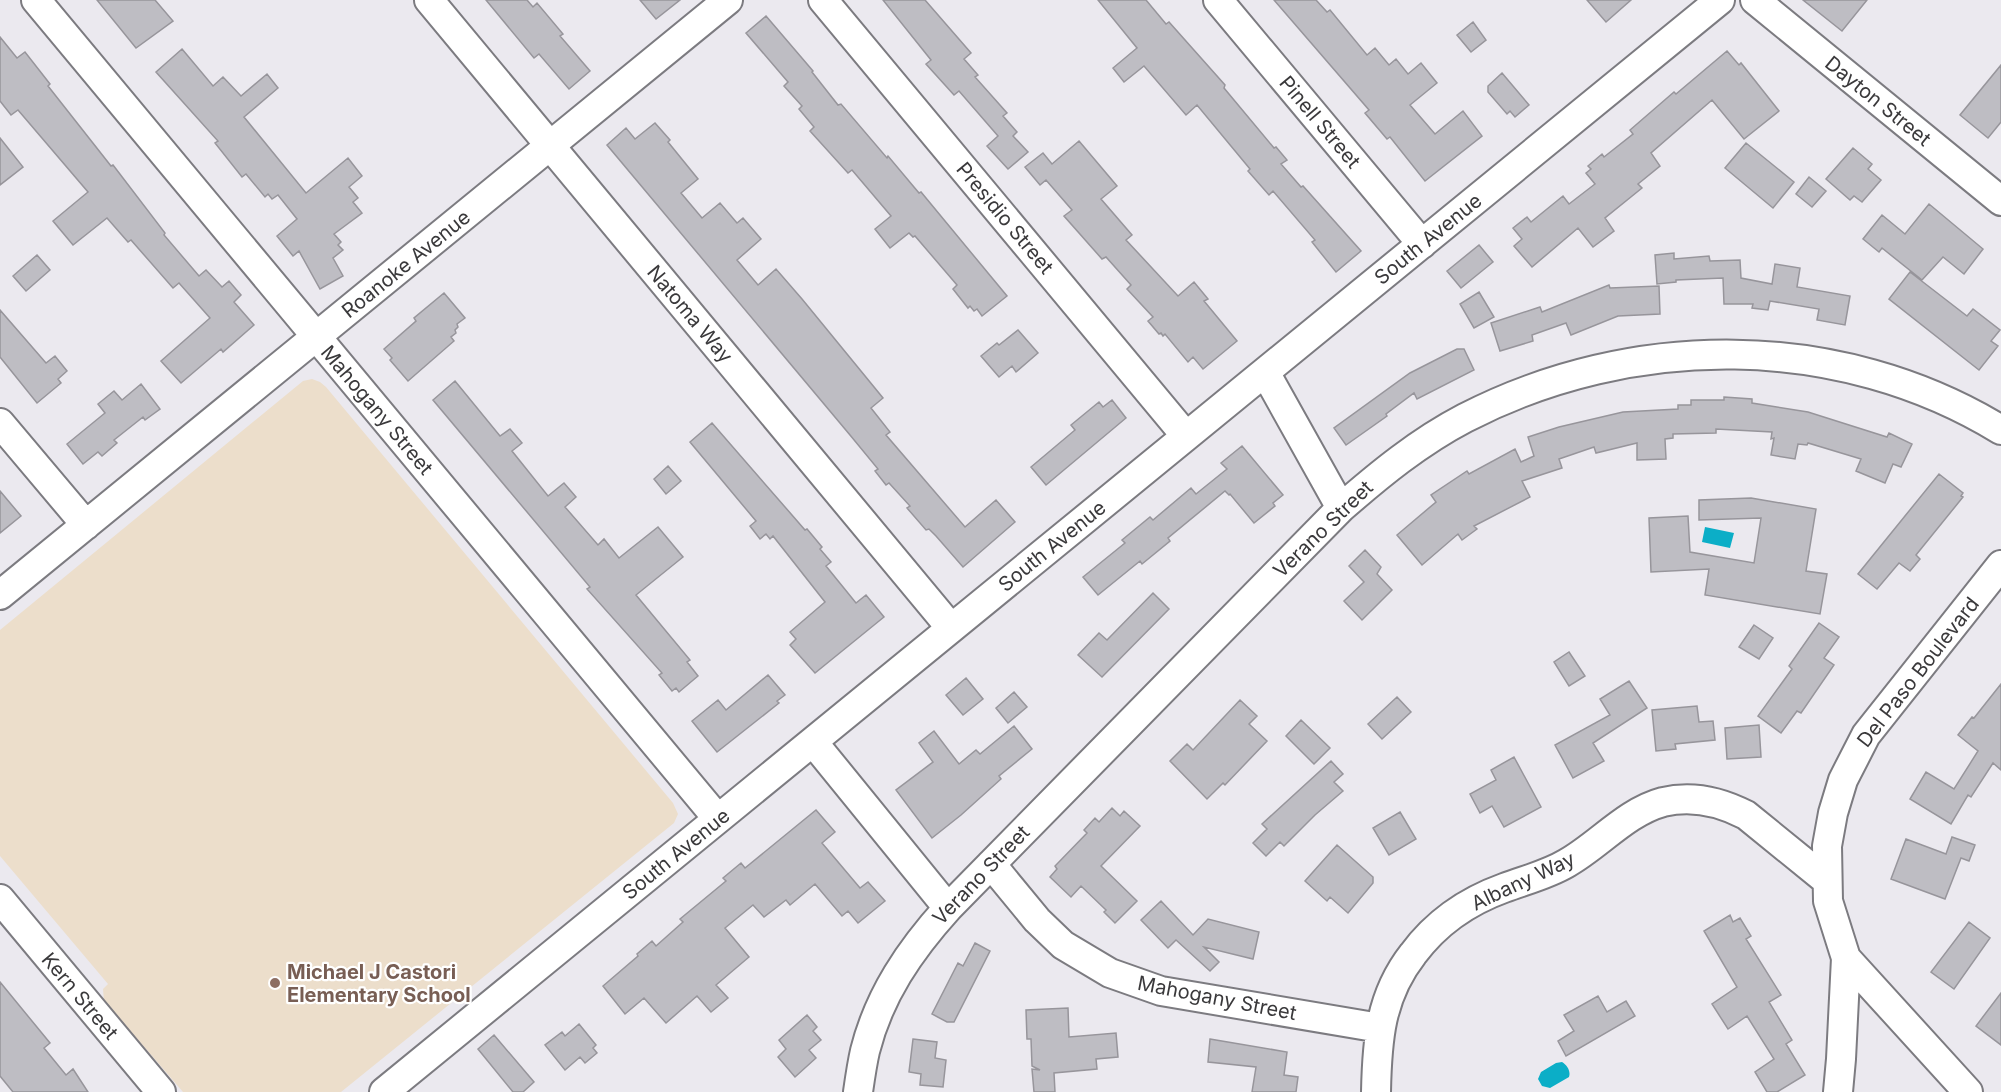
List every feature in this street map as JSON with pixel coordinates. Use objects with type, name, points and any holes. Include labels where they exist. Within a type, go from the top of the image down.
[{"type":"street","name":"Mahogany Street","points":[[36,0],[718,819]]},
{"type":"street","name":"Natoma Way","points":[[429,0],[951,628]]},
{"type":"street","name":"Roanoke Avenue","points":[[0,595],[728,0]]},
{"type":"street","name":"Presidio Street","points":[[823,0],[1186,436]]},
{"type":"street","name":"Pinell Street","points":[[1218,0],[1422,244]]},
{"type":"street","name":"South Avenue","points":[[384,1092],[1720,0]]},
{"type":"street","name":"Dayton Street","points":[[1755,0],[2001,201]]},
{"type":"street","name":"Verano Street","points":[[858,1092],[865,1051],[875,1020],[904,962],[922,936],[1341,508],[1383,471],[1414,448],[1463,419],[1498,402],[1552,381],[1607,366],[1664,357],[1721,353],[1779,356],[1836,365],[1892,380],[1945,400],[2001,430]]},
{"type":"street","points":[[1265,372],[1341,508]]},
{"type":"street","points":[[0,423],[86,525]]},
{"type":"street","name":"Del Paso Boulevard","points":[[1968,1092],[1846,958],[1828,901],[1827,846],[1833,813],[1843,780],[1866,735],[2001,565]]},
{"type":"street","points":[[813,742],[948,908]]},
{"type":"street","name":"Albany Way","points":[[1376,1092],[1377,1047],[1380,1028],[1395,982],[1412,954],[1446,919],[1473,901],[1566,864],[1633,815],[1660,803],[1689,799],[1704,800],[1733,808],[1746,815],[1826,880]]},
{"type":"street","name":"Mahogany Street","points":[[991,864],[1037,920],[1063,945],[1110,973],[1161,991],[1380,1028]]},
{"type":"street","name":"Kern Street","points":[[0,899],[161,1092]]},
{"type":"street","points":[[1838,1092],[1846,958]]},
{"type":"shaded area","points":[[312,379],[326,387],[673,803],[678,814],[674,823],[341,1092],[183,1092],[107,1006],[104,1002],[103,989],[108,984],[0,856],[0,630],[303,381]]},
{"type":"water","points":[[1705,527],[1734,533],[1730,548],[1702,542]]},
{"type":"water","points":[[1562,1062],[1568,1068],[1569,1077],[1550,1088],[1542,1086],[1538,1079],[1541,1072]]},
{"type":"building","points":[[97,0],[155,0],[173,21],[136,48]]},
{"type":"building","points":[[486,0],[527,0],[533,7],[537,3],[563,34],[560,36],[590,71],[569,89],[539,54],[534,58]]},
{"type":"building","points":[[640,0],[680,0],[656,19]]},
{"type":"building","points":[[883,0],[925,0],[971,53],[964,59],[978,75],[975,77],[1007,113],[1003,116],[1017,132],[1013,136],[1028,152],[1008,169],[987,146],[998,136],[959,91],[954,95],[926,64],[931,60]]},
{"type":"building","points":[[1098,0],[1146,0],[1166,24],[1169,22],[1225,85],[1224,88],[1274,148],[1276,147],[1287,160],[1281,164],[1361,251],[1336,272],[1312,242],[1315,240],[1273,191],[1269,195],[1248,171],[1250,169],[1197,105],[1186,115],[1144,66],[1124,82],[1113,68],[1137,48]]},
{"type":"building","points":[[1274,0],[1316,0],[1327,12],[1330,10],[1367,55],[1375,48],[1389,65],[1396,59],[1408,74],[1421,63],[1437,83],[1410,105],[1435,134],[1463,111],[1482,136],[1425,181],[1390,137],[1387,139],[1365,113],[1369,110]]},
{"type":"building","points":[[1587,0],[1631,0],[1606,22]]},
{"type":"building","points":[[1803,0],[1867,0],[1842,31]]},
{"type":"building","points":[[766,16],[813,71],[838,105],[841,104],[887,158],[888,156],[919,193],[921,192],[1007,296],[982,316],[977,309],[974,311],[970,306],[968,308],[953,289],[957,285],[915,236],[909,233],[890,248],[875,229],[891,216],[852,170],[848,173],[810,131],[814,127],[799,109],[802,106],[784,86],[788,82],[746,33]]},
{"type":"building","points":[[1473,22],[1486,40],[1471,52],[1457,35]]},
{"type":"building","points":[[0,37],[17,58],[25,52],[50,84],[48,86],[111,166],[113,165],[165,233],[164,235],[199,276],[206,270],[222,287],[229,281],[241,295],[234,302],[254,325],[223,352],[221,349],[181,383],[161,361],[210,318],[179,283],[173,288],[131,240],[128,242],[107,218],[73,245],[53,221],[88,192],[18,110],[11,115],[0,101]]},
{"type":"building","points":[[182,49],[213,86],[223,77],[241,96],[267,74],[278,88],[244,117],[306,193],[348,158],[362,176],[349,187],[358,198],[353,202],[362,213],[334,234],[341,242],[338,245],[343,250],[333,258],[343,276],[320,289],[299,251],[293,256],[277,236],[297,219],[278,195],[272,199],[268,194],[265,197],[246,174],[242,177],[215,143],[218,141],[156,72]]},
{"type":"building","points":[[1727,51],[1739,65],[1741,63],[1779,111],[1744,139],[1712,100],[1651,153],[1660,166],[1638,184],[1642,188],[1605,218],[1614,231],[1593,247],[1578,228],[1532,267],[1514,246],[1522,239],[1513,228],[1527,217],[1531,222],[1563,196],[1569,204],[1595,184],[1586,173],[1591,169],[1588,166],[1602,154],[1604,157],[1633,134],[1630,130]]},
{"type":"building","points":[[2001,65],[2001,122],[1988,138],[1960,115]]},
{"type":"building","points":[[1502,73],[1529,105],[1515,117],[1510,111],[1507,114],[1488,92],[1488,86]]},
{"type":"building","points":[[655,123],[698,179],[681,193],[702,218],[720,203],[737,223],[743,218],[761,239],[737,260],[758,285],[776,269],[802,299],[883,398],[871,408],[890,432],[886,435],[965,527],[996,500],[1015,522],[963,567],[929,529],[926,530],[907,508],[910,506],[889,483],[886,485],[875,471],[878,469],[607,145],[626,128],[635,139]]},
{"type":"building","points":[[0,138],[23,167],[0,185]]},
{"type":"building","points":[[1079,141],[1117,186],[1101,199],[1132,235],[1126,240],[1178,296],[1194,282],[1208,299],[1204,301],[1237,341],[1203,369],[1193,357],[1188,362],[1165,334],[1163,336],[1159,334],[1148,321],[1153,317],[1127,289],[1131,285],[1106,257],[1102,259],[1064,216],[1072,210],[1046,180],[1040,185],[1025,167],[1043,153],[1052,164]]},
{"type":"building","points":[[1746,143],[1794,182],[1773,208],[1725,168]]},
{"type":"building","points":[[1853,148],[1872,164],[1868,169],[1881,180],[1862,202],[1854,196],[1850,200],[1826,179]]},
{"type":"building","points":[[1809,177],[1826,191],[1812,207],[1796,194]]},
{"type":"building","points":[[1929,204],[1983,249],[1964,274],[1943,257],[1922,280],[1882,248],[1879,252],[1863,239],[1882,215],[1905,234]]},
{"type":"building","points":[[1479,245],[1493,262],[1461,288],[1447,271]]},
{"type":"building","points":[[1674,253],[1674,259],[1709,256],[1710,261],[1740,260],[1741,278],[1772,284],[1775,264],[1800,268],[1797,287],[1850,296],[1845,325],[1817,320],[1819,309],[1770,301],[1768,310],[1752,308],[1753,304],[1724,304],[1723,278],[1676,280],[1676,282],[1657,284],[1655,255]]},
{"type":"building","points":[[37,255],[50,270],[26,291],[13,276]]},
{"type":"building","points":[[1910,272],[1967,316],[1973,309],[2000,330],[1991,341],[1998,346],[1979,370],[1889,299]]},
{"type":"building","points":[[1609,285],[1610,288],[1659,286],[1660,314],[1618,316],[1571,335],[1566,323],[1532,335],[1533,341],[1500,351],[1491,323],[1540,307],[1542,312]]},
{"type":"building","points":[[1479,292],[1494,317],[1474,328],[1460,304]]},
{"type":"building","points":[[444,293],[465,318],[457,324],[456,333],[451,337],[454,341],[408,381],[384,349],[416,321],[414,318]]},
{"type":"building","points":[[0,310],[46,363],[55,356],[67,371],[58,379],[61,383],[37,403],[0,357]]},
{"type":"building","points":[[1018,330],[1038,353],[1016,372],[1012,366],[999,377],[981,356]]},
{"type":"building","points":[[1457,349],[1464,349],[1474,370],[1417,399],[1414,393],[1386,414],[1387,416],[1346,445],[1334,428],[1410,373]]},
{"type":"building","points":[[455,381],[500,436],[510,429],[522,443],[512,451],[548,496],[564,483],[576,497],[565,507],[598,545],[604,539],[619,558],[658,527],[683,557],[636,595],[690,660],[687,662],[698,676],[679,692],[676,688],[672,691],[659,675],[662,673],[587,589],[590,587],[433,400]]},
{"type":"building","points":[[141,384],[160,409],[145,420],[143,417],[114,440],[117,443],[102,456],[98,452],[83,464],[67,444],[105,413],[98,404],[114,391],[122,400]]},
{"type":"building","points":[[1724,397],[1752,399],[1752,403],[1808,412],[1887,437],[1889,433],[1912,444],[1901,467],[1893,464],[1885,483],[1856,471],[1861,459],[1808,443],[1807,445],[1798,444],[1795,459],[1771,455],[1774,438],[1771,439],[1772,432],[1716,429],[1716,433],[1673,434],[1673,438],[1665,439],[1666,459],[1637,460],[1637,443],[1596,453],[1594,447],[1559,459],[1562,468],[1522,481],[1530,497],[1474,526],[1477,529],[1462,540],[1458,534],[1422,565],[1397,535],[1436,502],[1431,495],[1467,471],[1469,474],[1515,449],[1521,462],[1534,456],[1528,437],[1623,412],[1678,409],[1678,405],[1691,405],[1691,400],[1724,400]]},
{"type":"building","points":[[1112,400],[1126,418],[1046,485],[1031,467],[1075,430],[1071,425],[1099,402],[1103,407]]},
{"type":"building","points":[[712,423],[822,547],[820,549],[831,562],[826,566],[856,603],[866,595],[884,617],[815,673],[790,645],[796,639],[790,632],[825,602],[773,536],[770,539],[766,534],[760,539],[750,526],[756,521],[690,442]]},
{"type":"building","points":[[1242,446],[1283,495],[1273,503],[1275,506],[1254,523],[1225,491],[1168,538],[1170,541],[1142,564],[1140,561],[1098,595],[1083,577],[1125,543],[1122,540],[1150,517],[1153,520],[1191,488],[1196,494],[1227,469],[1221,463]]},
{"type":"building","points":[[668,466],[681,481],[666,494],[654,479]]},
{"type":"building","points":[[1939,474],[1963,493],[1961,496],[1963,497],[1916,555],[1920,559],[1910,571],[1899,563],[1877,589],[1858,574]]},
{"type":"building","points":[[0,491],[21,516],[0,533]]},
{"type":"building","points":[[1751,498],[1816,509],[1806,571],[1827,574],[1820,614],[1705,595],[1709,569],[1651,572],[1649,518],[1688,516],[1690,552],[1754,563],[1761,518],[1699,520],[1699,500]]},
{"type":"building","points":[[1365,550],[1381,567],[1377,574],[1392,590],[1362,620],[1344,601],[1364,582],[1349,566]]},
{"type":"building","points":[[1153,593],[1169,609],[1102,677],[1078,655],[1099,633],[1107,640]]},
{"type":"building","points":[[1819,623],[1839,637],[1824,658],[1834,665],[1801,713],[1797,711],[1781,733],[1758,716],[1792,669],[1789,666]]},
{"type":"building","points":[[1754,625],[1773,638],[1759,659],[1739,647]]},
{"type":"building","points":[[1569,652],[1585,676],[1569,686],[1554,662]]},
{"type":"building","points":[[768,675],[785,695],[777,701],[779,703],[717,752],[692,721],[718,700],[726,710]]},
{"type":"building","points":[[966,678],[983,699],[963,715],[946,695]]},
{"type":"building","points":[[1629,681],[1647,708],[1593,743],[1604,761],[1573,778],[1555,745],[1610,715],[1600,699]]},
{"type":"building","points":[[2001,684],[2001,770],[1993,763],[1971,797],[1968,795],[1951,824],[1910,799],[1926,772],[1954,789],[1978,751],[1958,735]]},
{"type":"building","points":[[1014,692],[1027,707],[1008,723],[996,708]]},
{"type":"building","points":[[1397,697],[1411,712],[1382,739],[1368,724]]},
{"type":"building","points":[[1240,700],[1257,716],[1249,724],[1267,741],[1225,785],[1223,783],[1207,799],[1170,761],[1187,744],[1193,750]]},
{"type":"building","points":[[1697,706],[1699,722],[1713,721],[1715,740],[1675,744],[1676,749],[1656,751],[1652,710]]},
{"type":"building","points":[[1301,720],[1330,748],[1314,764],[1286,736]]},
{"type":"building","points":[[1759,725],[1761,757],[1727,759],[1725,728]]},
{"type":"building","points":[[1014,726],[1032,749],[999,776],[1001,779],[961,815],[932,838],[896,790],[933,762],[919,743],[934,731],[959,764],[976,750],[980,754]]},
{"type":"building","points":[[1514,757],[1541,807],[1504,827],[1492,806],[1480,813],[1470,794],[1496,780],[1491,770]]},
{"type":"building","points":[[1331,761],[1343,774],[1334,782],[1343,791],[1284,846],[1280,842],[1266,856],[1253,843],[1267,829],[1262,824]]},
{"type":"building","points":[[1112,808],[1120,816],[1124,811],[1140,826],[1101,866],[1137,901],[1115,923],[1104,912],[1106,910],[1081,886],[1071,897],[1050,877],[1057,869],[1055,866],[1087,833],[1084,830],[1095,818],[1099,822]]},
{"type":"building","points":[[816,810],[835,832],[822,843],[860,888],[868,882],[885,901],[858,923],[848,911],[842,916],[815,884],[790,905],[786,900],[764,917],[753,905],[725,928],[749,957],[716,985],[728,998],[711,1012],[697,996],[666,1023],[644,998],[625,1014],[603,986],[652,941],[656,946],[683,922],[680,919],[726,881],[723,878],[741,863],[745,868]]},
{"type":"building","points":[[1400,812],[1416,839],[1389,855],[1373,828]]},
{"type":"building","points":[[1952,837],[1975,845],[1969,861],[1961,858],[1945,899],[1891,879],[1906,839],[1946,854]]},
{"type":"building","points":[[1337,845],[1373,877],[1373,883],[1348,913],[1330,897],[1327,901],[1305,881]]},
{"type":"building","points":[[1161,901],[1193,935],[1208,919],[1259,932],[1253,959],[1204,947],[1219,962],[1210,971],[1176,940],[1168,948],[1141,920]]},
{"type":"building","points":[[1730,915],[1733,922],[1740,918],[1751,936],[1746,939],[1781,995],[1769,1002],[1792,1040],[1786,1044],[1805,1075],[1777,1092],[1767,1092],[1755,1072],[1774,1059],[1747,1016],[1728,1029],[1712,1004],[1737,987],[1704,931]]},
{"type":"building","points":[[1969,922],[1990,938],[1954,989],[1931,972]]},
{"type":"building","points":[[975,943],[990,951],[954,1022],[947,1022],[932,1014],[958,963],[963,966]]},
{"type":"building","points":[[0,982],[50,1043],[44,1048],[66,1075],[73,1069],[88,1092],[13,1092],[0,1076]]},
{"type":"building","points":[[2001,993],[2001,1045],[1976,1026]]},
{"type":"building","points":[[1598,996],[1607,1012],[1626,1001],[1635,1016],[1566,1056],[1558,1041],[1574,1031],[1564,1015]]},
{"type":"building","points":[[1068,1008],[1069,1037],[1116,1033],[1118,1057],[1096,1059],[1097,1069],[1054,1073],[1055,1092],[1034,1092],[1032,1069],[1040,1070],[1032,1066],[1031,1039],[1027,1039],[1026,1010]]},
{"type":"building","points":[[807,1015],[817,1027],[813,1031],[821,1040],[809,1050],[816,1058],[795,1077],[778,1057],[786,1049],[779,1040]]},
{"type":"building","points":[[579,1024],[596,1045],[593,1048],[597,1053],[585,1063],[580,1057],[565,1070],[545,1045],[562,1032],[565,1036]]},
{"type":"building","points":[[494,1035],[534,1082],[523,1092],[513,1092],[478,1049]]},
{"type":"building","points":[[913,1039],[937,1042],[935,1058],[946,1060],[943,1087],[920,1085],[921,1074],[909,1072]]},
{"type":"building","points":[[1210,1039],[1287,1052],[1284,1075],[1298,1077],[1296,1092],[1252,1092],[1256,1067],[1208,1062]]},
{"type":"place","name":"Michael J Castori Elementary School","points":[[275,983]]}]
